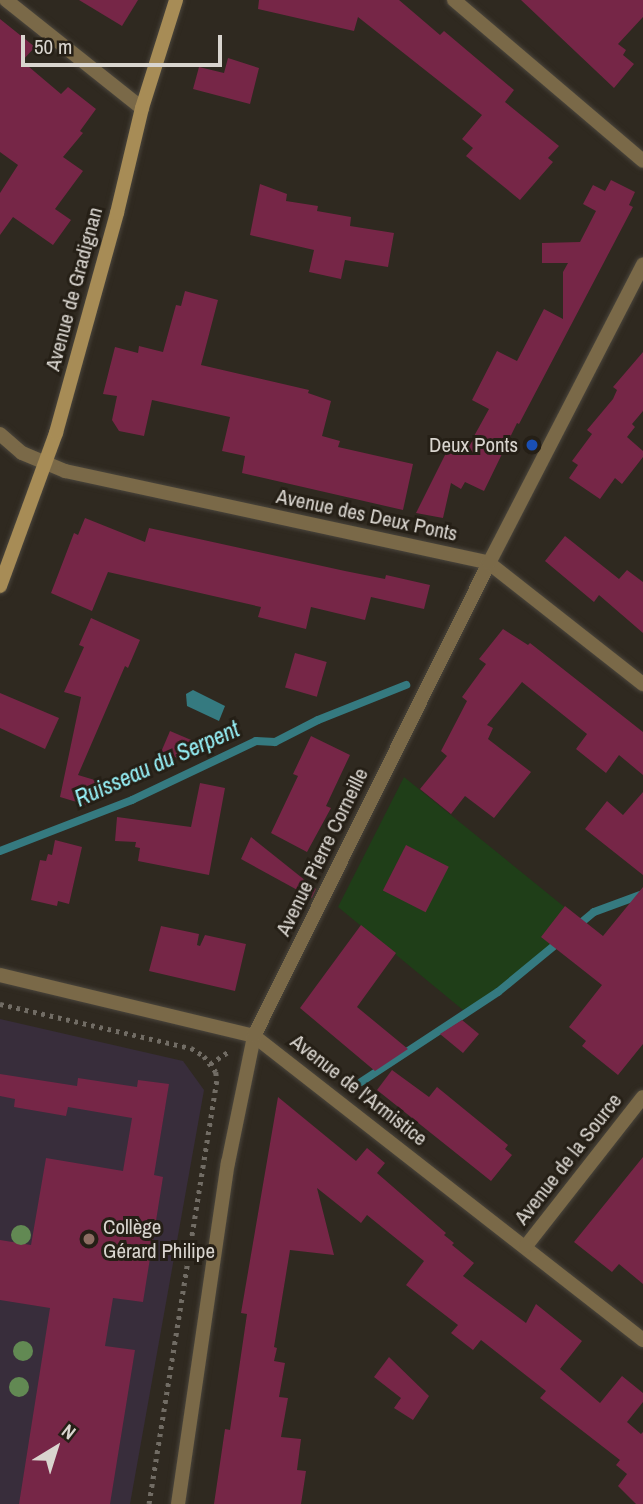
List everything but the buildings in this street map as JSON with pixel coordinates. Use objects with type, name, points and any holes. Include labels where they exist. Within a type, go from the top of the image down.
[{"type":"main road","name":"Avenue de Gradignan","points":[[0,586],[45,464],[113,226],[142,108],[176,0]]},
{"type":"street","points":[[6,0],[142,108]]},
{"type":"street","points":[[454,0],[643,161]]},
{"type":"street","name":"Avenue Pierre Corneille","points":[[178,1504],[228,1163],[254,1035],[489,563],[643,264]]},
{"type":"street","name":"Avenue des Deux Ponts","points":[[0,434],[22,453],[45,464],[489,563],[643,684]]},
{"type":"street","name":"Avenue de l'Armistice","points":[[0,975],[254,1035],[643,1340]]},
{"type":"street","name":"Avenue de la Source","points":[[526,1246],[643,1097]]},
{"type":"path","points":[[0,1004],[191,1048],[204,1056],[216,1072],[217,1081],[149,1504]]},
{"type":"shaded area","name":"Collège Gérard Philipe","points":[[0,1019],[183,1061],[204,1090],[130,1504],[0,1504]]},
{"type":"green space","points":[[404,777],[583,922],[493,994],[463,1010],[338,907]]},
{"type":"water","points":[[193,690],[225,706],[219,721],[187,706],[186,694]]},
{"type":"waterway","name":"Ruisseau du Serpent","points":[[0,851],[132,800],[256,741],[275,742],[318,720],[406,685]]},
{"type":"waterway","name":"Ruisseau du Serpent","points":[[576,927],[594,912],[643,894]]},
{"type":"waterway","name":"Ruisseau du Serpent","points":[[361,1082],[498,992],[561,940]]},
{"type":"place","name":"Deux Ponts","points":[[532,445]]},
{"type":"place","name":"Collège Gérard Philipe","points":[[89,1239]]}]
